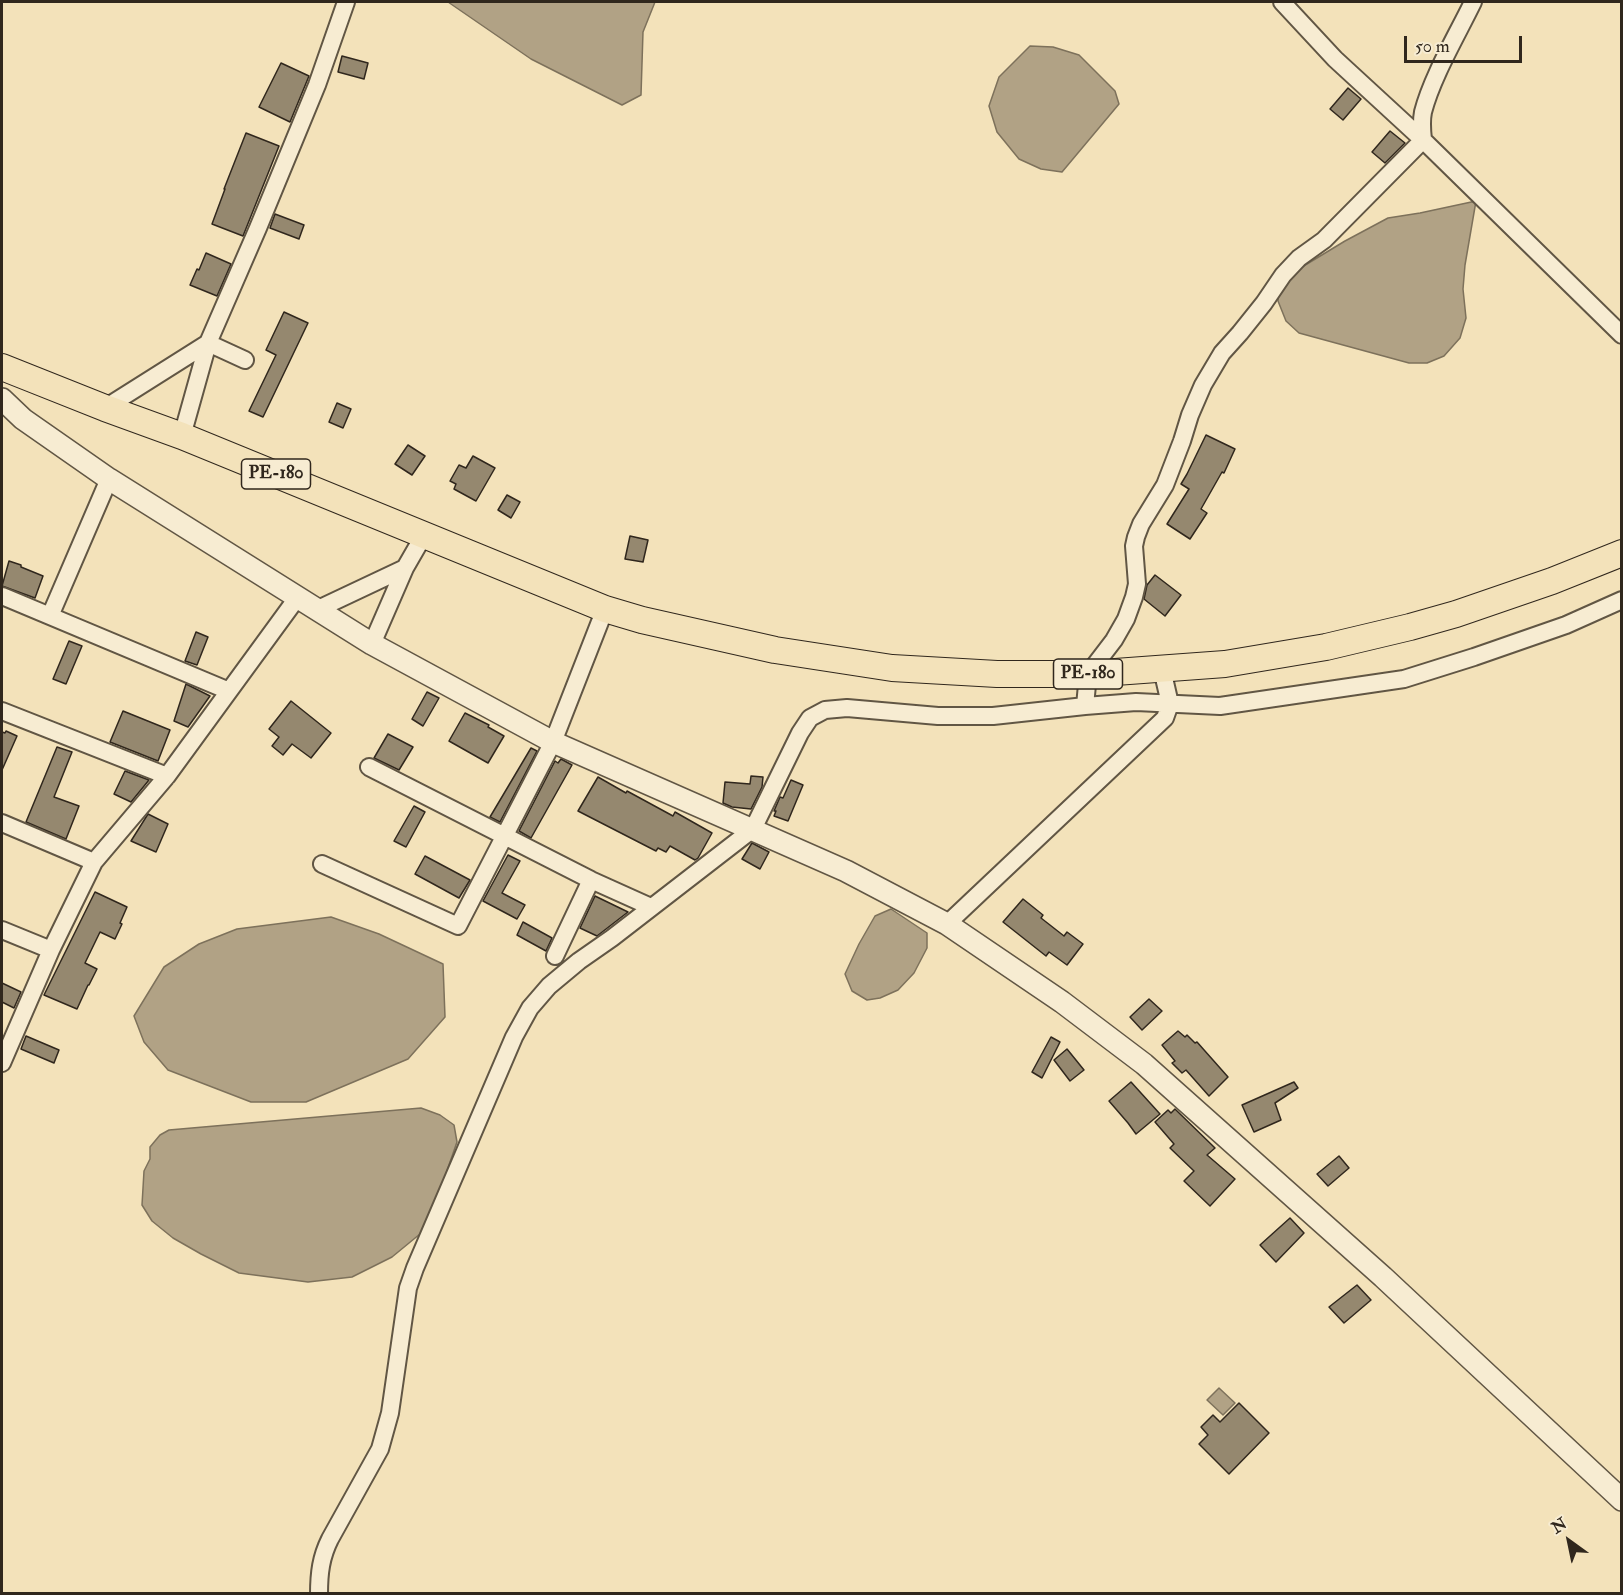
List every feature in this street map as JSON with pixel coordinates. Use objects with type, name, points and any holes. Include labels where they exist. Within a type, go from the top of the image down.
[{"type":"main road","name":"PE-180","points":[[2,367],[182,436],[605,609],[642,620],[775,650],[892,668],[997,674],[1088,674],[1225,664],[1326,647],[1410,627],[1456,614],[1552,581],[1622,553]]},
{"type":"street","points":[[182,436],[208,343],[316,85],[346,2]]},
{"type":"street","points":[[1282,2],[1335,59],[1423,140],[1622,335]]},
{"type":"street","points":[[1423,140],[1421,128],[1423,113],[1432,87],[1473,2]]},
{"type":"street","points":[[1085,705],[1088,674],[1126,619],[1134,597],[1137,584],[1134,546],[1141,524],[1165,485],[1190,415],[1203,385],[1222,352],[1240,333],[1283,275],[1299,258],[1324,240],[1423,140]]},
{"type":"street","points":[[208,343],[245,360]]},
{"type":"street","points":[[105,408],[208,343]]},
{"type":"street","points":[[2,399],[23,419],[109,479],[372,644],[553,741],[846,871],[947,924],[1062,1002],[1144,1064],[1383,1277],[1622,1500]]},
{"type":"street","points":[[50,616],[109,479]]},
{"type":"street","points":[[372,644],[405,568],[424,535]]},
{"type":"street","points":[[316,610],[405,568]]},
{"type":"street","points":[[2,596],[229,691]]},
{"type":"street","points":[[4,1052],[94,862],[167,776],[297,598]]},
{"type":"street","points":[[319,1593],[323,1554],[380,1449],[390,1413],[408,1288],[415,1268],[514,1037],[530,1008],[549,986],[753,829],[800,733],[810,718],[825,710],[835,708],[938,716],[993,716],[1085,705],[1136,702],[1220,706],[1404,679],[1546,632],[1622,600]]},
{"type":"street","points":[[322,864],[458,927],[553,741],[605,609]]},
{"type":"street","points":[[947,924],[1165,718],[1170,704],[1162,669]]},
{"type":"street","points":[[2,711],[167,776]]},
{"type":"street","points":[[369,767],[591,880],[651,907]]},
{"type":"street","points":[[2,823],[94,862]]},
{"type":"street","points":[[555,956],[591,880]]},
{"type":"street","points":[[2,930],[51,950]]},
{"type":"shaded area","points":[[448,2],[655,2],[643,32],[641,95],[622,105],[531,59]]},
{"type":"shaded area","points":[[1030,46],[1053,47],[1079,55],[1115,91],[1119,104],[1062,172],[1041,169],[1019,159],[997,132],[989,106],[999,77]]},
{"type":"shaded area","points":[[1476,201],[1465,265],[1463,289],[1466,318],[1460,338],[1444,356],[1427,363],[1409,363],[1299,333],[1286,321],[1278,301],[1279,290],[1297,270],[1388,218]]},
{"type":"shaded area","points":[[891,909],[927,933],[927,948],[914,973],[898,990],[880,998],[867,1000],[852,991],[845,974],[875,916]]},
{"type":"shaded area","points":[[331,917],[379,934],[443,964],[445,1017],[408,1059],[306,1102],[251,1102],[168,1070],[144,1042],[134,1016],[164,967],[199,944],[237,929]]},
{"type":"shaded area","points":[[421,1108],[440,1115],[454,1125],[457,1142],[442,1185],[420,1234],[392,1257],[352,1277],[308,1282],[239,1273],[173,1238],[152,1221],[142,1205],[144,1171],[150,1159],[150,1147],[160,1135],[169,1130]]},
{"type":"shaded area","points":[[1219,1388],[1235,1403],[1223,1415],[1207,1400]]},
{"type":"building","points":[[342,56],[368,63],[364,79],[338,72]]},
{"type":"building","points":[[281,63],[309,76],[290,122],[259,107]]},
{"type":"building","points":[[1348,88],[1361,99],[1343,120],[1330,109]]},
{"type":"building","points":[[1390,131],[1405,143],[1385,163],[1372,152]]},
{"type":"building","points":[[246,133],[279,146],[243,236],[212,224]]},
{"type":"building","points":[[275,214],[304,225],[299,239],[270,228]]},
{"type":"building","points":[[206,253],[231,264],[217,296],[190,285]]},
{"type":"building","points":[[284,312],[308,323],[263,417],[249,411],[276,355],[266,350]]},
{"type":"building","points":[[337,403],[351,409],[343,428],[329,422]]},
{"type":"building","points":[[1206,435],[1235,449],[1224,473],[1222,472],[1201,509],[1207,513],[1190,539],[1167,524],[1189,489],[1181,484]]},
{"type":"building","points":[[408,445],[425,456],[412,475],[395,464]]},
{"type":"building","points":[[473,456],[495,468],[476,501],[454,489],[456,484],[450,481],[459,465],[466,468]]},
{"type":"building","points":[[507,495],[520,502],[511,518],[498,510]]},
{"type":"building","points":[[630,536],[648,540],[643,562],[625,559]]},
{"type":"building","points":[[9,561],[43,576],[35,598],[2,586]]},
{"type":"building","points":[[1155,575],[1181,595],[1165,616],[1144,599],[1147,585]]},
{"type":"building","points":[[196,632],[208,637],[197,665],[185,661]]},
{"type":"building","points":[[69,641],[82,646],[66,684],[53,679]]},
{"type":"building","points":[[186,684],[210,696],[188,727],[174,721]]},
{"type":"building","points":[[427,692],[439,698],[423,726],[412,719]]},
{"type":"building","points":[[291,701],[331,733],[311,758],[292,744],[283,755],[272,746],[279,737],[269,729]]},
{"type":"building","points":[[123,711],[170,730],[158,761],[110,742]]},
{"type":"building","points":[[465,713],[489,725],[488,727],[504,736],[488,763],[449,741]]},
{"type":"building","points":[[6,731],[17,736],[2,770],[2,732]]},
{"type":"building","points":[[388,734],[413,747],[399,770],[374,758]]},
{"type":"building","points":[[57,747],[72,752],[54,797],[79,806],[66,839],[26,822]]},
{"type":"building","points":[[531,748],[537,751],[500,822],[490,817]]},
{"type":"building","points":[[561,759],[572,765],[531,838],[519,831],[555,761],[558,763]]},
{"type":"building","points":[[125,771],[149,780],[131,802],[114,794]]},
{"type":"building","points":[[751,776],[763,777],[762,787],[751,809],[732,807],[723,803],[725,782],[750,784]]},
{"type":"building","points":[[598,777],[673,816],[675,812],[712,833],[698,858],[695,860],[670,846],[666,852],[658,848],[656,851],[578,811]]},
{"type":"building","points":[[791,780],[803,785],[788,821],[774,816],[776,811],[774,811]]},
{"type":"building","points":[[414,806],[425,812],[406,847],[394,841]]},
{"type":"building","points":[[148,814],[168,824],[156,852],[131,841]]},
{"type":"building","points":[[752,843],[769,852],[760,869],[742,859]]},
{"type":"building","points":[[508,855],[520,861],[502,893],[525,905],[517,919],[483,901]]},
{"type":"building","points":[[425,856],[470,880],[459,898],[415,874]]},
{"type":"building","points":[[95,892],[127,907],[115,939],[100,932],[85,963],[97,969],[77,1009],[44,995]]},
{"type":"building","points":[[595,896],[628,912],[597,936],[580,928]]},
{"type":"building","points":[[1023,899],[1043,915],[1041,918],[1064,936],[1067,932],[1083,944],[1067,965],[1049,952],[1046,956],[1003,922]]},
{"type":"building","points":[[523,922],[552,938],[546,951],[517,935]]},
{"type":"building","points":[[2,983],[21,992],[14,1008],[2,1002]]},
{"type":"building","points":[[1149,999],[1162,1011],[1142,1030],[1130,1017]]},
{"type":"building","points":[[1178,1031],[1185,1037],[1187,1035],[1195,1043],[1197,1042],[1228,1077],[1209,1096],[1186,1070],[1182,1073],[1172,1063],[1175,1061],[1162,1045]]},
{"type":"building","points":[[26,1036],[59,1050],[54,1063],[21,1049]]},
{"type":"building","points":[[1051,1037],[1060,1042],[1042,1078],[1032,1072]]},
{"type":"building","points":[[1067,1049],[1084,1070],[1070,1081],[1054,1060]]},
{"type":"building","points":[[1131,1082],[1160,1114],[1136,1134],[1109,1101]]},
{"type":"building","points":[[1294,1082],[1298,1088],[1275,1103],[1281,1120],[1254,1132],[1242,1105]]},
{"type":"building","points":[[1175,1109],[1215,1148],[1207,1155],[1235,1179],[1210,1206],[1184,1181],[1194,1171],[1170,1148],[1174,1144],[1155,1122],[1168,1110],[1171,1113]]},
{"type":"building","points":[[1339,1156],[1349,1168],[1328,1186],[1317,1174]]},
{"type":"building","points":[[1290,1218],[1304,1233],[1276,1262],[1260,1245]]},
{"type":"building","points":[[1357,1285],[1371,1300],[1344,1323],[1329,1307]]},
{"type":"building","points":[[1239,1403],[1269,1433],[1229,1474],[1199,1444],[1208,1435],[1201,1427],[1213,1415],[1220,1422]]}]
